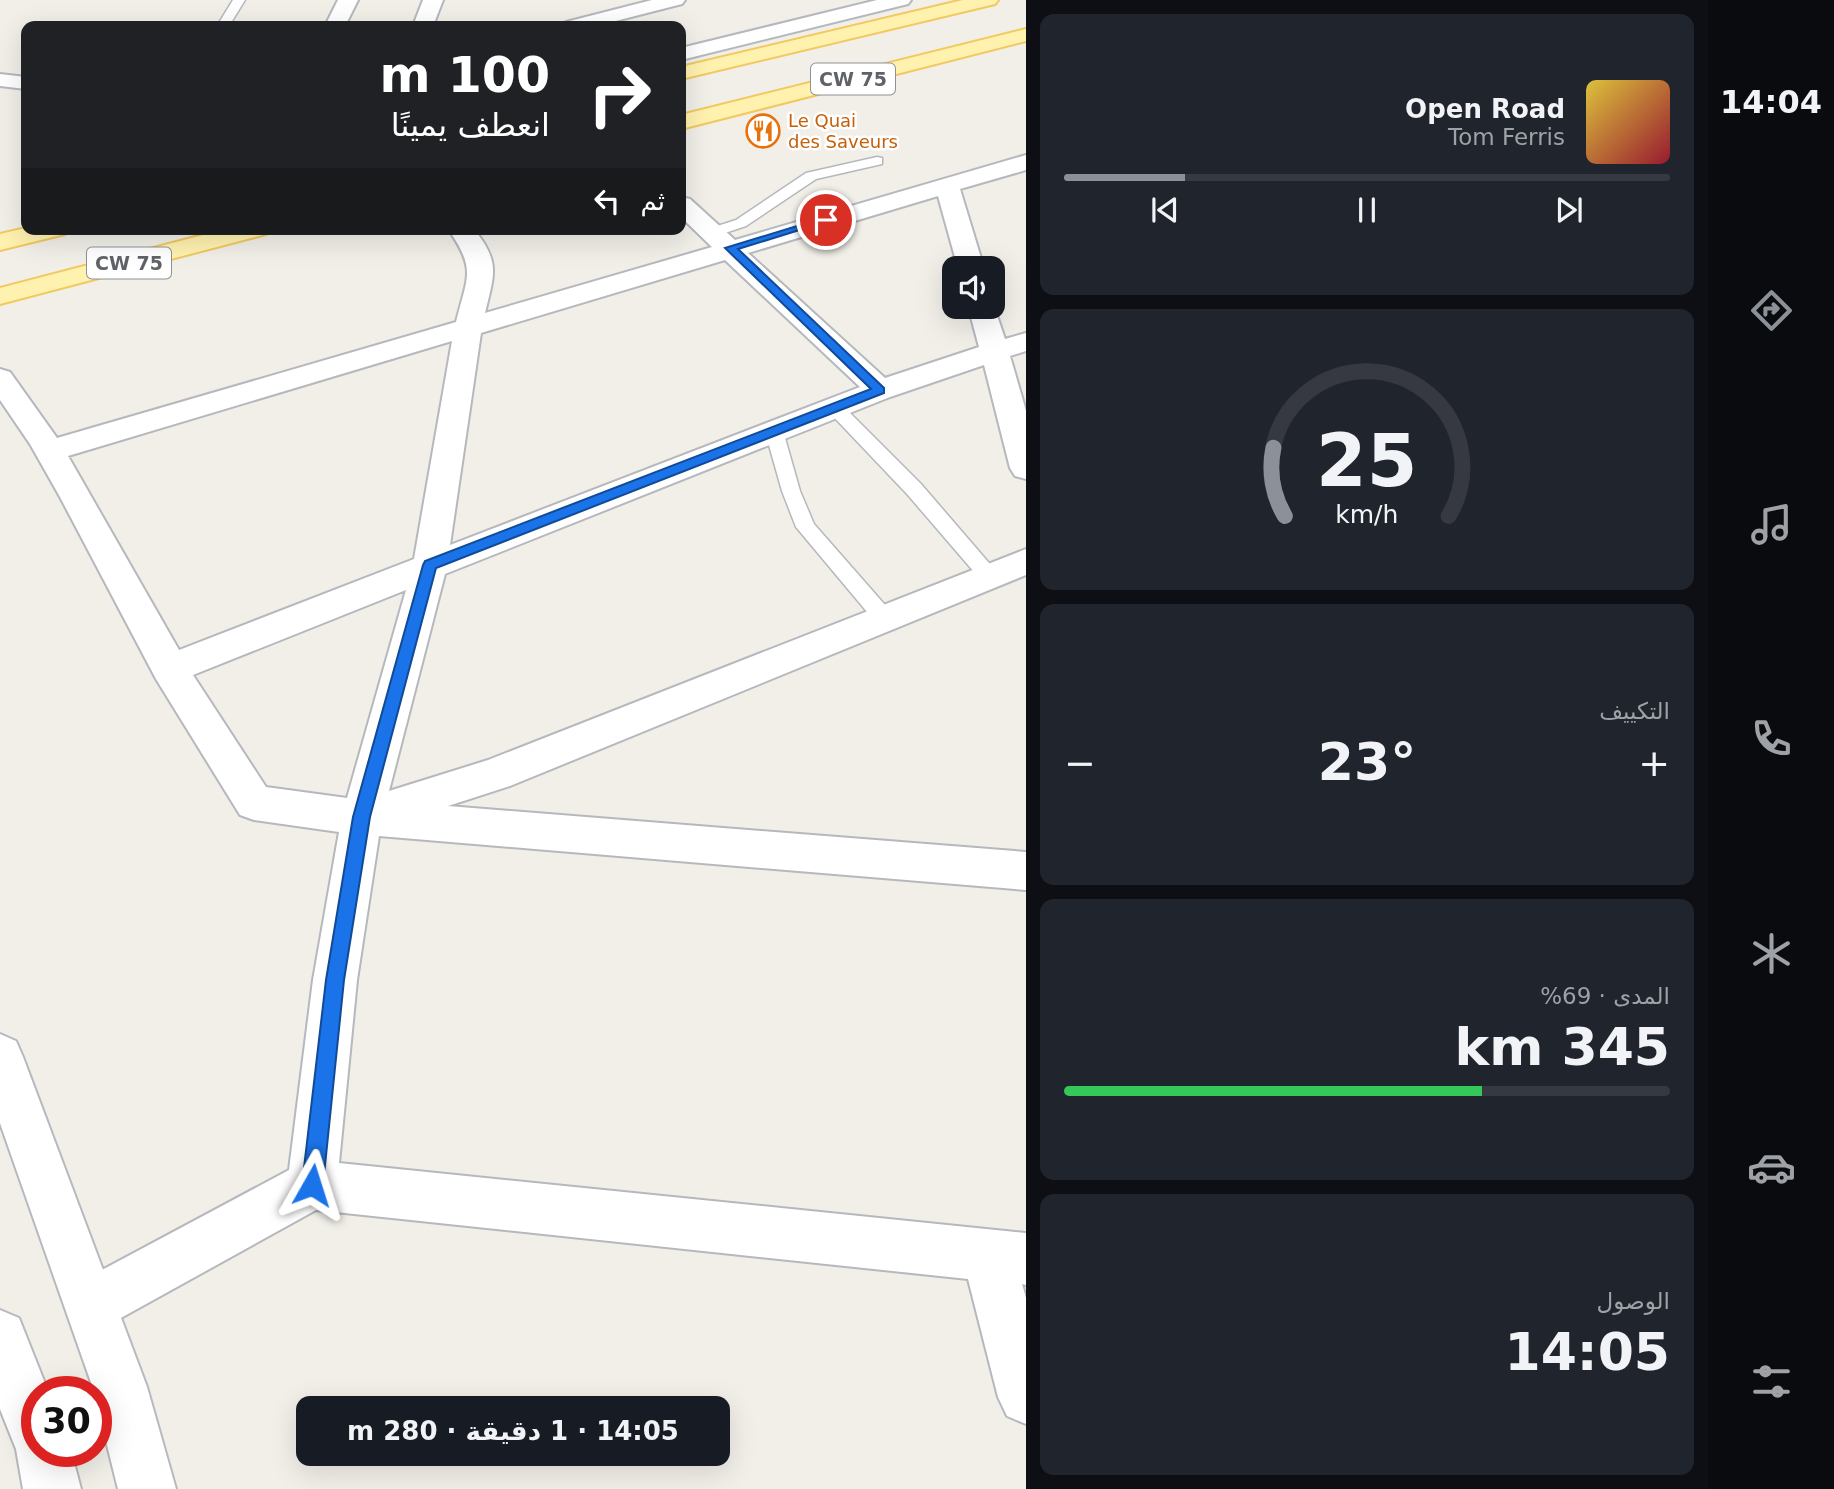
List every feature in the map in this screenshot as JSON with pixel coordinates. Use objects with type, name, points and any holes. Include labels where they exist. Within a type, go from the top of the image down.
[{"type":"main road","name":"CW 75","points":[[686,73],[988,0]]},
{"type":"main road","name":"CW 75","points":[[686,121],[1025,35]]},
{"type":"main road","points":[[0,242],[30,235]]},
{"type":"main road","name":"CW 75","points":[[0,296],[234,235]]},
{"type":"street","points":[[338,21],[348,0]]},
{"type":"street","points":[[425,21],[433,0]]},
{"type":"street","points":[[579,21],[591,11],[675,0]]},
{"type":"street","points":[[686,53],[904,0],[928,14]]},
{"type":"street","points":[[0,80],[21,82]]},
{"type":"street","points":[[50,451],[468,328],[721,240],[947,186],[1026,162]]},
{"type":"street","points":[[947,186],[967,256]]},
{"type":"street","points":[[686,208],[880,390]]},
{"type":"street","points":[[312,1185],[335,980],[362,817],[430,565],[468,328],[482,270],[474,246],[466,235]]},
{"type":"street","points":[[986,319],[1026,468]]},
{"type":"street","points":[[169,669],[880,390],[1026,341]]},
{"type":"street","points":[[0,378],[50,451],[169,669],[213,743],[254,803],[362,817],[1026,871]]},
{"type":"street","points":[[362,817],[496,774],[1026,561]]},
{"type":"street","points":[[0,1057],[120,1387],[147,1489]]},
{"type":"street","points":[[91,1305],[312,1185],[1007,1258],[1026,1397]]},
{"type":"street","points":[[0,1337],[21,1391]]},
{"type":"street","points":[[47,1467],[52,1489]]},
{"type":"lane","points":[[226,21],[239,0]]},
{"type":"lane","points":[[721,240],[741,223],[811,176],[877,161]]},
{"type":"lane","points":[[835,408],[914,489],[988,575]]},
{"type":"lane","points":[[774,431],[791,491],[806,527],[885,619]]},
{"type":"place","name":"Le Quai des Saveurs","points":[[763,131]]},
{"type":"route","points":[[312,1185],[335,980],[362,817],[430,565],[880,390],[730,248],[826,220]]}]
